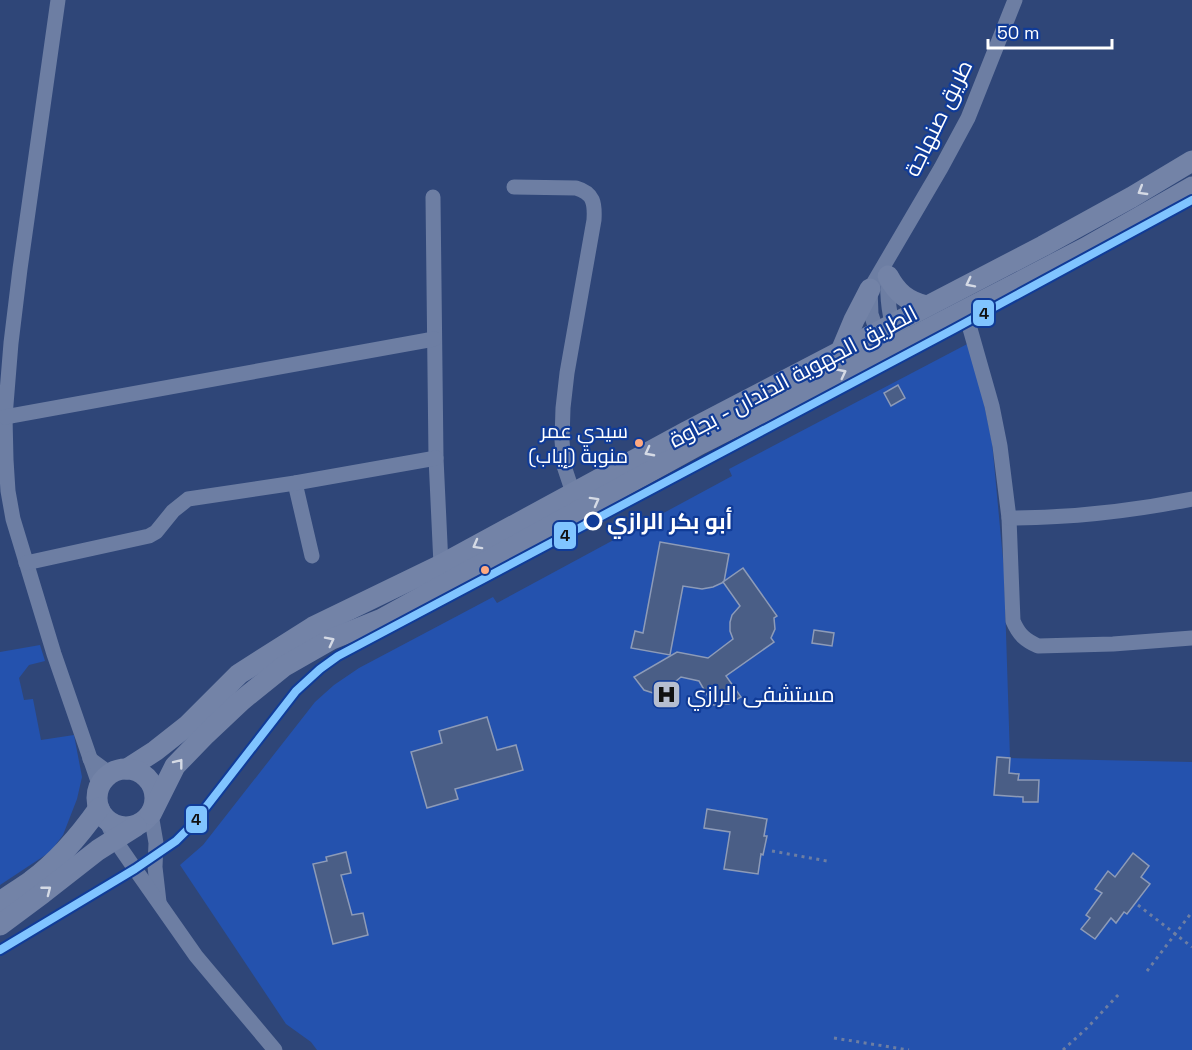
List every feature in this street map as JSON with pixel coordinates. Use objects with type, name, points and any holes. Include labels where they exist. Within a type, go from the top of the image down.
[{"type":"main road","name":"الطريق الجهوية الدندان - بجاوة","points":[[100,787],[104,780],[155,751],[188,725],[238,674],[313,627],[443,574],[700,444],[889,338],[926,306],[1043,246],[1192,161]]},
{"type":"main road","name":"الطريق الجهوية الدندان - بجاوة","points":[[0,925],[98,850],[143,820],[175,766],[241,701],[283,667],[332,639],[382,619],[443,574],[573,493],[841,351],[889,338],[965,310],[1085,248],[1192,187]]},
{"type":"main road","points":[[888,276],[900,294],[914,303],[926,306]]},
{"type":"main road","points":[[841,351],[870,289]]},
{"type":"main road","points":[[100,787],[98,801],[102,813],[116,826],[126,827],[143,820],[154,806],[153,788],[143,774],[122,770]]},
{"type":"main road","points":[[0,902],[32,880],[102,813]]},
{"type":"street","points":[[58,0],[11,343],[5,417],[6,460],[13,519],[54,654],[100,787]]},
{"type":"street","name":"طريق صنهاجة","points":[[870,289],[968,118],[1015,0]]},
{"type":"street","points":[[514,187],[576,188],[584,190],[593,202],[594,220],[563,408],[564,466],[573,493]]},
{"type":"street","points":[[432,196],[436,458],[443,574]]},
{"type":"street","name":"طريق صنهاجة","points":[[889,338],[888,276],[891,251]]},
{"type":"street","points":[[870,289],[871,314],[889,338]]},
{"type":"street","points":[[965,310],[992,406],[1000,446],[1009,518],[1013,621],[1017,631],[1038,646],[1192,638]]},
{"type":"street","points":[[5,417],[434,339]]},
{"type":"street","points":[[26,563],[149,536],[156,532],[173,511],[188,500],[436,458]]},
{"type":"street","points":[[295,483],[312,556]]},
{"type":"street","points":[[1009,518],[1084,515],[1159,506],[1192,499]]},
{"type":"street","points":[[90,759],[105,771],[122,770]]},
{"type":"street","points":[[102,813],[116,840],[196,956],[275,1050]]},
{"type":"street","points":[[143,820],[156,843],[155,867],[159,905]]},
{"type":"path","points":[[772,851],[828,861]]},
{"type":"path","points":[[1138,906],[1192,947]]},
{"type":"path","points":[[1147,971],[1192,912]]},
{"type":"path","points":[[1063,1050],[1119,994]]},
{"type":"path","points":[[834,1038],[909,1050]]},
{"type":"shaded area","name":"مستشفى الرازي","points":[[971,342],[992,442],[1004,570],[1010,758],[1192,762],[1192,1050],[317,1050],[311,1042],[286,1024],[180,865],[203,845],[315,702],[334,685],[359,668],[493,597],[497,603],[732,476],[729,469]]},
{"type":"shaded area","points":[[40,645],[45,661],[29,665],[19,678],[24,700],[33,699],[41,740],[74,735],[82,777],[77,799],[63,835],[50,852],[0,885],[0,652]]},
{"type":"building","points":[[898,385],[905,398],[891,406],[884,393]]},
{"type":"building","points":[[660,542],[729,554],[724,582],[702,589],[683,586],[670,655],[631,648],[635,631],[643,633]]},
{"type":"building","points":[[743,568],[777,616],[774,618],[775,629],[771,638],[774,642],[726,676],[741,697],[729,704],[713,705],[699,681],[681,677],[659,695],[644,690],[634,677],[677,652],[708,658],[733,639],[730,622],[732,615],[740,606],[723,582]]},
{"type":"building","points":[[814,630],[834,633],[832,646],[812,643]]},
{"type":"building","points":[[487,717],[497,750],[516,745],[523,770],[455,789],[458,799],[427,808],[411,752],[442,743],[439,731]]},
{"type":"building","points":[[997,757],[1010,758],[1009,773],[1019,774],[1018,780],[1039,780],[1038,802],[1023,802],[1023,797],[994,795]]},
{"type":"building","points":[[707,809],[767,819],[764,836],[767,836],[758,874],[724,869],[730,832],[704,828]]},
{"type":"building","points":[[346,852],[351,873],[341,875],[352,915],[363,913],[368,935],[333,944],[313,864],[327,861],[326,857]]},
{"type":"building","points":[[1133,853],[1149,866],[1141,877],[1150,884],[1127,914],[1124,912],[1116,923],[1111,918],[1095,939],[1081,929],[1090,918],[1086,915],[1102,893],[1095,889],[1108,871],[1115,877]]},
{"type":"transit line","name":"4","points":[[0,950],[135,869],[176,841],[192,825],[296,691],[338,656],[1192,200]]},
{"type":"place","name":"سيدي عمر منوبة (إياب)","points":[[639,443]]},
{"type":"place","name":"أبو بكر الرازي","points":[[593,521]]},
{"type":"place","name":"مستشفى الرازي","points":[[666,694]]}]
